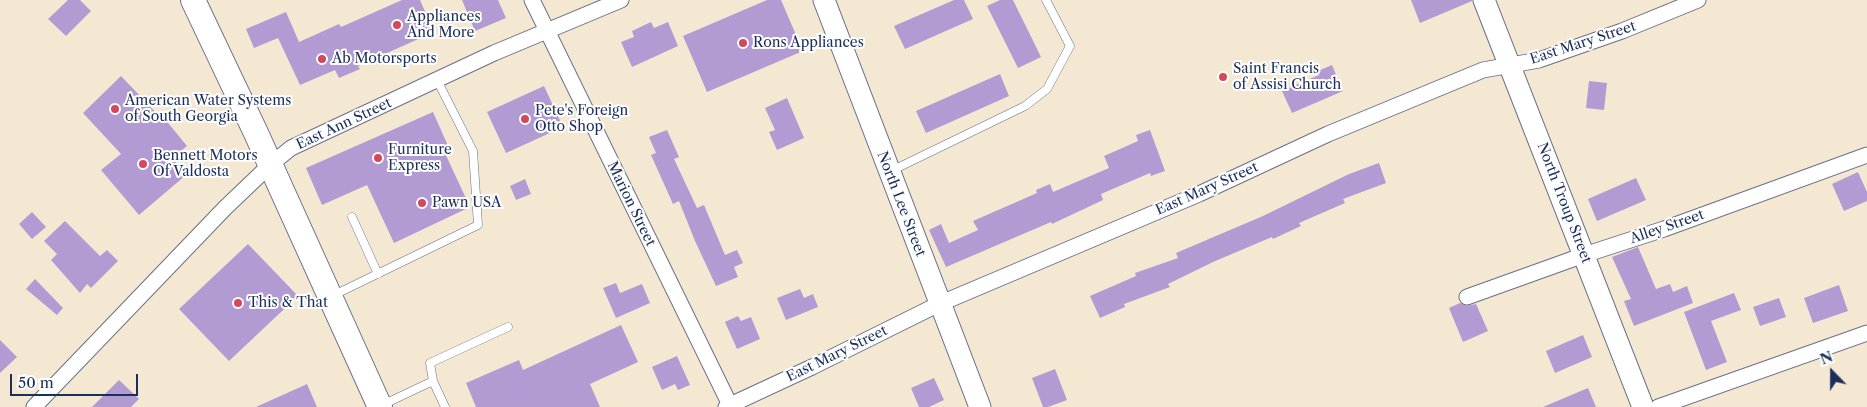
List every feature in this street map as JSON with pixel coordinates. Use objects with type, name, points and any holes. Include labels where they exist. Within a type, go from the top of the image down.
[{"type":"main road","points":[[193,0],[380,406]]},
{"type":"street","name":"Marion Street","points":[[532,0],[729,406]]},
{"type":"street","name":"East Ann Street","points":[[34,407],[225,208],[270,165],[291,148],[546,30],[621,0]]},
{"type":"street","name":"North Lee Street","points":[[824,0],[980,407]]},
{"type":"street","name":"North Troup Street","points":[[1484,0],[1643,407]]},
{"type":"street","name":"East Mary Street","points":[[729,406],[939,304],[1199,194],[1328,134],[1483,70],[1548,57],[1622,31],[1698,0]]},
{"type":"street","name":"Alley Street","points":[[1467,297],[1584,255],[1664,229],[1867,155]]},
{"type":"street","points":[[1658,407],[1867,333]]},
{"type":"lane","points":[[889,172],[1025,106],[1047,89],[1070,46],[1046,0]]},
{"type":"lane","points":[[330,297],[478,224],[473,151],[437,80]]},
{"type":"lane","points":[[352,217],[378,274]]},
{"type":"lane","points":[[445,407],[433,381],[430,362],[508,327]]},
{"type":"lane","points":[[380,406],[433,381]]},
{"type":"building","points":[[68,0],[80,0],[91,11],[66,36],[48,19]]},
{"type":"building","points":[[402,0],[420,0],[434,32],[358,66],[360,69],[339,78],[335,70],[300,85],[278,38],[254,48],[246,29],[286,12],[299,42],[339,24],[341,27]]},
{"type":"building","points":[[462,0],[498,0],[506,18],[475,31]]},
{"type":"building","name":"Rons Appliances","points":[[767,0],[781,0],[803,51],[707,92],[683,36]]},
{"type":"building","points":[[954,0],[964,0],[973,19],[905,49],[894,26]]},
{"type":"building","points":[[1000,0],[1013,0],[1041,57],[1018,68],[987,6]]},
{"type":"building","points":[[1411,0],[1472,0],[1472,1],[1420,23]]},
{"type":"building","points":[[651,22],[654,28],[668,22],[678,46],[632,67],[621,42],[634,37],[632,31]]},
{"type":"building","points":[[1332,65],[1343,91],[1292,113],[1282,91],[1319,75],[1318,71]]},
{"type":"building","points":[[1000,74],[1009,96],[926,133],[916,111]]},
{"type":"building","points":[[121,76],[162,119],[164,118],[187,146],[172,158],[186,175],[139,215],[101,170],[121,154],[83,113]]},
{"type":"building","points":[[1589,81],[1607,83],[1604,110],[1586,108]]},
{"type":"building","name":"Pete's Foreign Otto Shop","points":[[544,86],[563,127],[506,153],[487,112]]},
{"type":"building","points":[[787,98],[804,138],[777,150],[769,132],[775,130],[765,108]]},
{"type":"building","points":[[433,112],[449,148],[444,151],[470,207],[394,243],[367,185],[322,205],[306,168]]},
{"type":"building","points":[[667,130],[679,157],[674,159],[697,208],[704,205],[725,255],[737,250],[743,263],[734,267],[738,277],[716,286],[679,201],[673,204],[651,155],[656,153],[649,137]]},
{"type":"building","points":[[1150,130],[1165,171],[1151,176],[1150,173],[1101,194],[1103,200],[1052,224],[1051,222],[946,267],[929,230],[941,224],[949,243],[978,230],[973,221],[1037,193],[1036,190],[1050,184],[1053,192],[1109,168],[1104,156],[1138,141],[1136,135]]},
{"type":"building","points":[[1379,163],[1386,183],[1343,199],[1345,203],[1299,223],[1301,226],[1213,262],[1168,284],[1170,287],[1124,304],[1125,307],[1100,318],[1090,296],[1136,276],[1135,273],[1178,258],[1176,253],[1263,216],[1349,174]]},
{"type":"building","points":[[1858,172],[1867,192],[1867,201],[1844,211],[1832,184]]},
{"type":"building","points":[[1636,178],[1646,200],[1597,221],[1588,199]]},
{"type":"building","points":[[525,179],[531,194],[516,200],[510,186]]},
{"type":"building","points":[[32,212],[46,227],[32,239],[19,224]]},
{"type":"building","points":[[65,221],[100,256],[107,250],[118,261],[91,288],[87,284],[80,293],[51,260],[57,254],[44,241]]},
{"type":"building","name":"This & That","points":[[248,244],[298,296],[229,361],[179,309]]},
{"type":"building","points":[[1638,247],[1656,289],[1670,284],[1673,292],[1687,286],[1693,303],[1634,326],[1624,301],[1631,299],[1612,257]]},
{"type":"building","points":[[35,279],[63,308],[57,315],[26,289]]},
{"type":"building","points":[[616,283],[620,293],[642,284],[650,303],[616,318],[603,288]]},
{"type":"building","points":[[1839,285],[1848,311],[1813,323],[1804,298]]},
{"type":"building","points":[[800,289],[804,298],[813,294],[818,307],[786,320],[777,298]]},
{"type":"building","points":[[1734,293],[1741,310],[1711,321],[1727,362],[1706,370],[1684,312]]},
{"type":"building","points":[[1779,298],[1786,317],[1760,326],[1753,307]]},
{"type":"building","points":[[1460,303],[1466,306],[1476,304],[1488,331],[1463,342],[1449,308]]},
{"type":"building","points":[[738,316],[741,321],[751,317],[760,339],[737,349],[725,322]]},
{"type":"building","points":[[621,325],[638,362],[590,384],[600,407],[476,407],[466,383],[519,360],[523,370]]},
{"type":"building","points":[[1583,335],[1592,357],[1555,373],[1546,351]]},
{"type":"building","points":[[0,340],[17,357],[0,373]]},
{"type":"building","points":[[677,356],[690,385],[678,390],[675,384],[662,390],[652,367]]},
{"type":"building","points":[[1055,369],[1067,400],[1043,407],[1032,378]]},
{"type":"building","points":[[934,378],[944,400],[929,407],[919,407],[911,388]]},
{"type":"building","points":[[119,380],[139,399],[131,407],[92,407]]},
{"type":"building","points":[[307,384],[317,407],[256,407]]},
{"type":"building","points":[[1588,388],[1596,407],[1543,407]]},
{"type":"place","name":"Appliances And More","points":[[397,25]]},
{"type":"place","name":"Rons Appliances","points":[[743,43]]},
{"type":"place","name":"Ab Motorsports","points":[[322,59]]},
{"type":"place","name":"Saint Francis of Assisi Church","points":[[1223,77]]},
{"type":"place","name":"American Water Systems of South Georgia","points":[[115,109]]},
{"type":"place","name":"Pete's Foreign Otto Shop","points":[[525,119]]},
{"type":"place","name":"Furniture Express","points":[[378,158]]},
{"type":"place","name":"Bennett Motors Of Valdosta","points":[[143,164]]},
{"type":"place","name":"Pawn USA","points":[[422,203]]},
{"type":"place","name":"This & That","points":[[238,303]]}]
